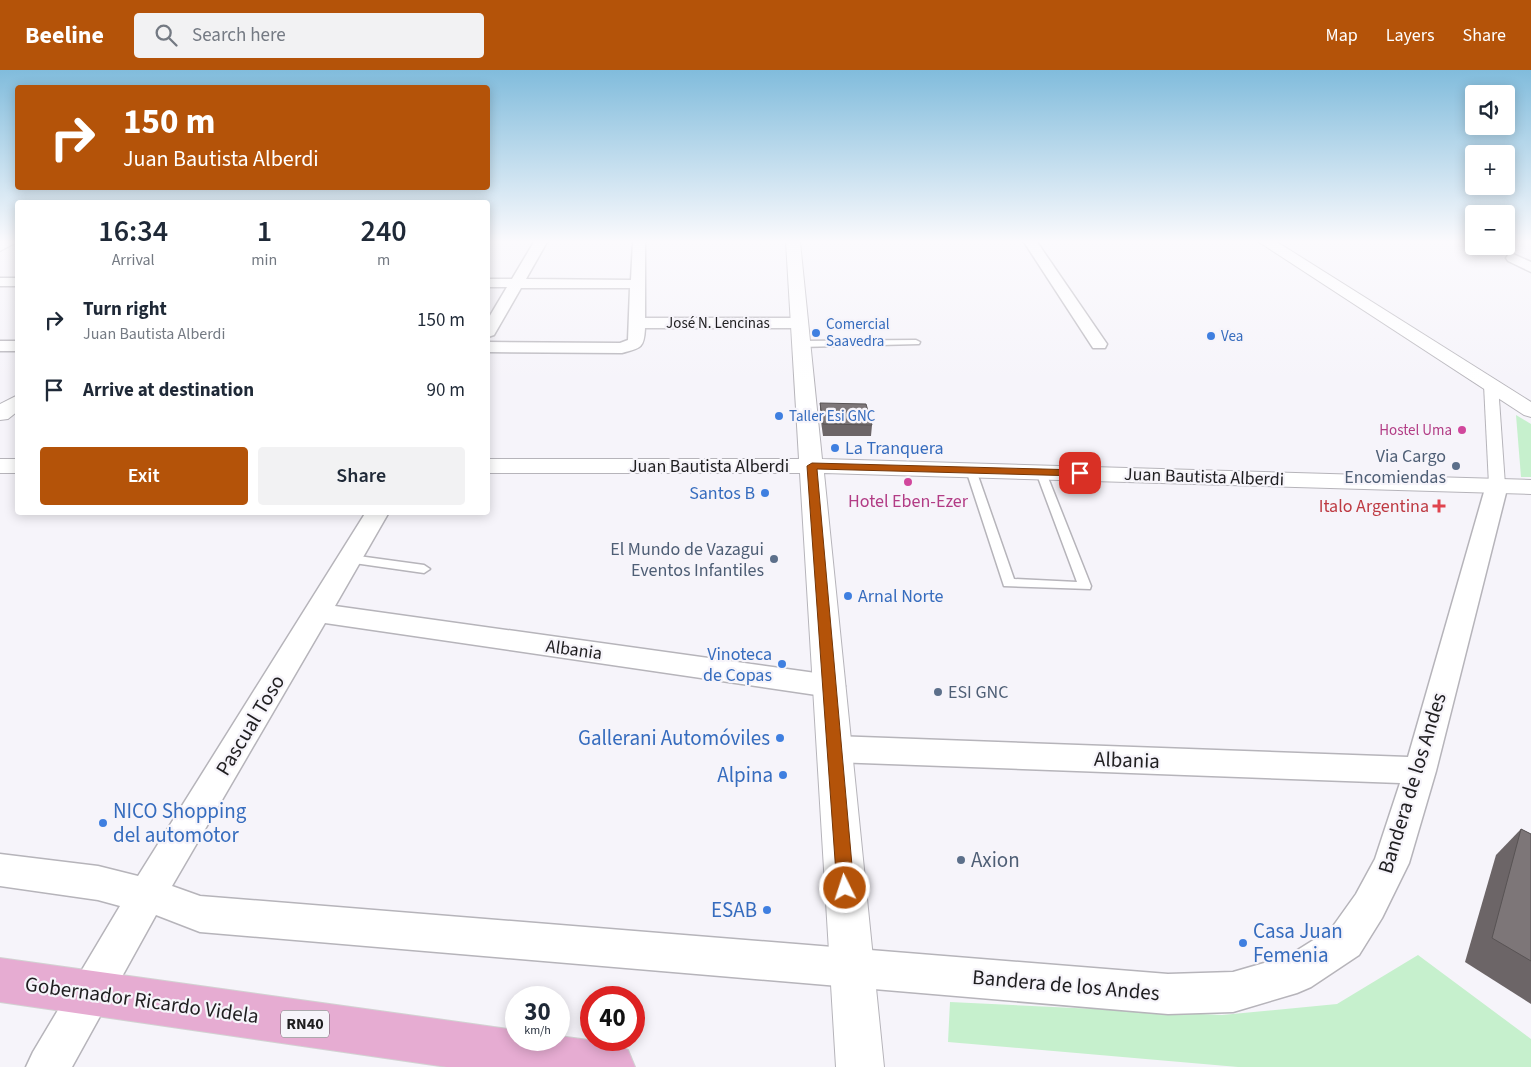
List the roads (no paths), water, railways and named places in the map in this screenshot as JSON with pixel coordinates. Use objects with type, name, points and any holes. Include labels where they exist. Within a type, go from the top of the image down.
[{"type":"highway","name":"Gobernador Ricardo Videla","points":[[0,980],[611,1067]]},
{"type":"street","points":[[490,329],[514,289]]},
{"type":"street","points":[[490,348],[622,348],[631,346],[636,342],[639,289]]},
{"type":"street","points":[[796,289],[860,1067]]},
{"type":"street","points":[[1061,289],[1099,344]]},
{"type":"street","points":[[1339,289],[1531,411]]},
{"type":"street","name":"José N. Lencinas","points":[[636,324],[799,334]]},
{"type":"street","points":[[0,346],[15,346]]},
{"type":"street","name":"Bandera de los Andes","points":[[0,870],[98,883],[147,895],[200,914],[1168,994],[1233,992],[1297,973],[1345,942],[1369,906],[1391,863],[1420,771],[1497,485],[1491,386]]},
{"type":"street","points":[[0,414],[15,403]]},
{"type":"street","points":[[0,466],[15,466]]},
{"type":"street","name":"Juan Bautista Alberdi","points":[[490,466],[812,466],[1531,487]]},
{"type":"street","name":"Pascual Toso","points":[[48,1067],[147,895],[376,515]]},
{"type":"street","name":"Albania","points":[[318,613],[830,686]]},
{"type":"street","name":"Albania","points":[[834,749],[1420,771]]},
{"type":"lane","points":[[799,334],[916,342]]},
{"type":"lane","points":[[971,470],[1009,583],[1085,586],[1041,472]]},
{"type":"lane","points":[[351,559],[424,569]]},
{"type":"place","name":"Comercial Saavedra","points":[[816,333]]},
{"type":"place","name":"Vea","points":[[1211,336]]},
{"type":"place","name":"Taller Esi GNC","points":[[779,416]]},
{"type":"place","name":"Hostel Uma","points":[[1462,430]]},
{"type":"place","name":"La Tranquera","points":[[835,448]]},
{"type":"place","name":"Via Cargo Encomiendas","points":[[1456,466]]},
{"type":"place","name":"Hotel Eben-Ezer","points":[[908,482]]},
{"type":"place","name":"Santos B","points":[[765,493]]},
{"type":"place","name":"Italo Argentina","points":[[1439,506]]},
{"type":"place","name":"El Mundo de Vazagui Eventos Infantiles","points":[[774,559]]},
{"type":"place","name":"Arnal Norte","points":[[848,596]]},
{"type":"place","name":"Vinoteca de Copas","points":[[782,664]]},
{"type":"place","name":"ESI GNC","points":[[938,692]]},
{"type":"place","name":"Gallerani Automóviles","points":[[780,738]]},
{"type":"place","name":"Alpina","points":[[783,775]]},
{"type":"place","name":"NICO Shopping del automotor","points":[[103,823]]},
{"type":"place","name":"Axion","points":[[961,860]]},
{"type":"place","name":"ESAB","points":[[767,910]]},
{"type":"place","name":"Casa Juan Femenia","points":[[1243,943]]}]
